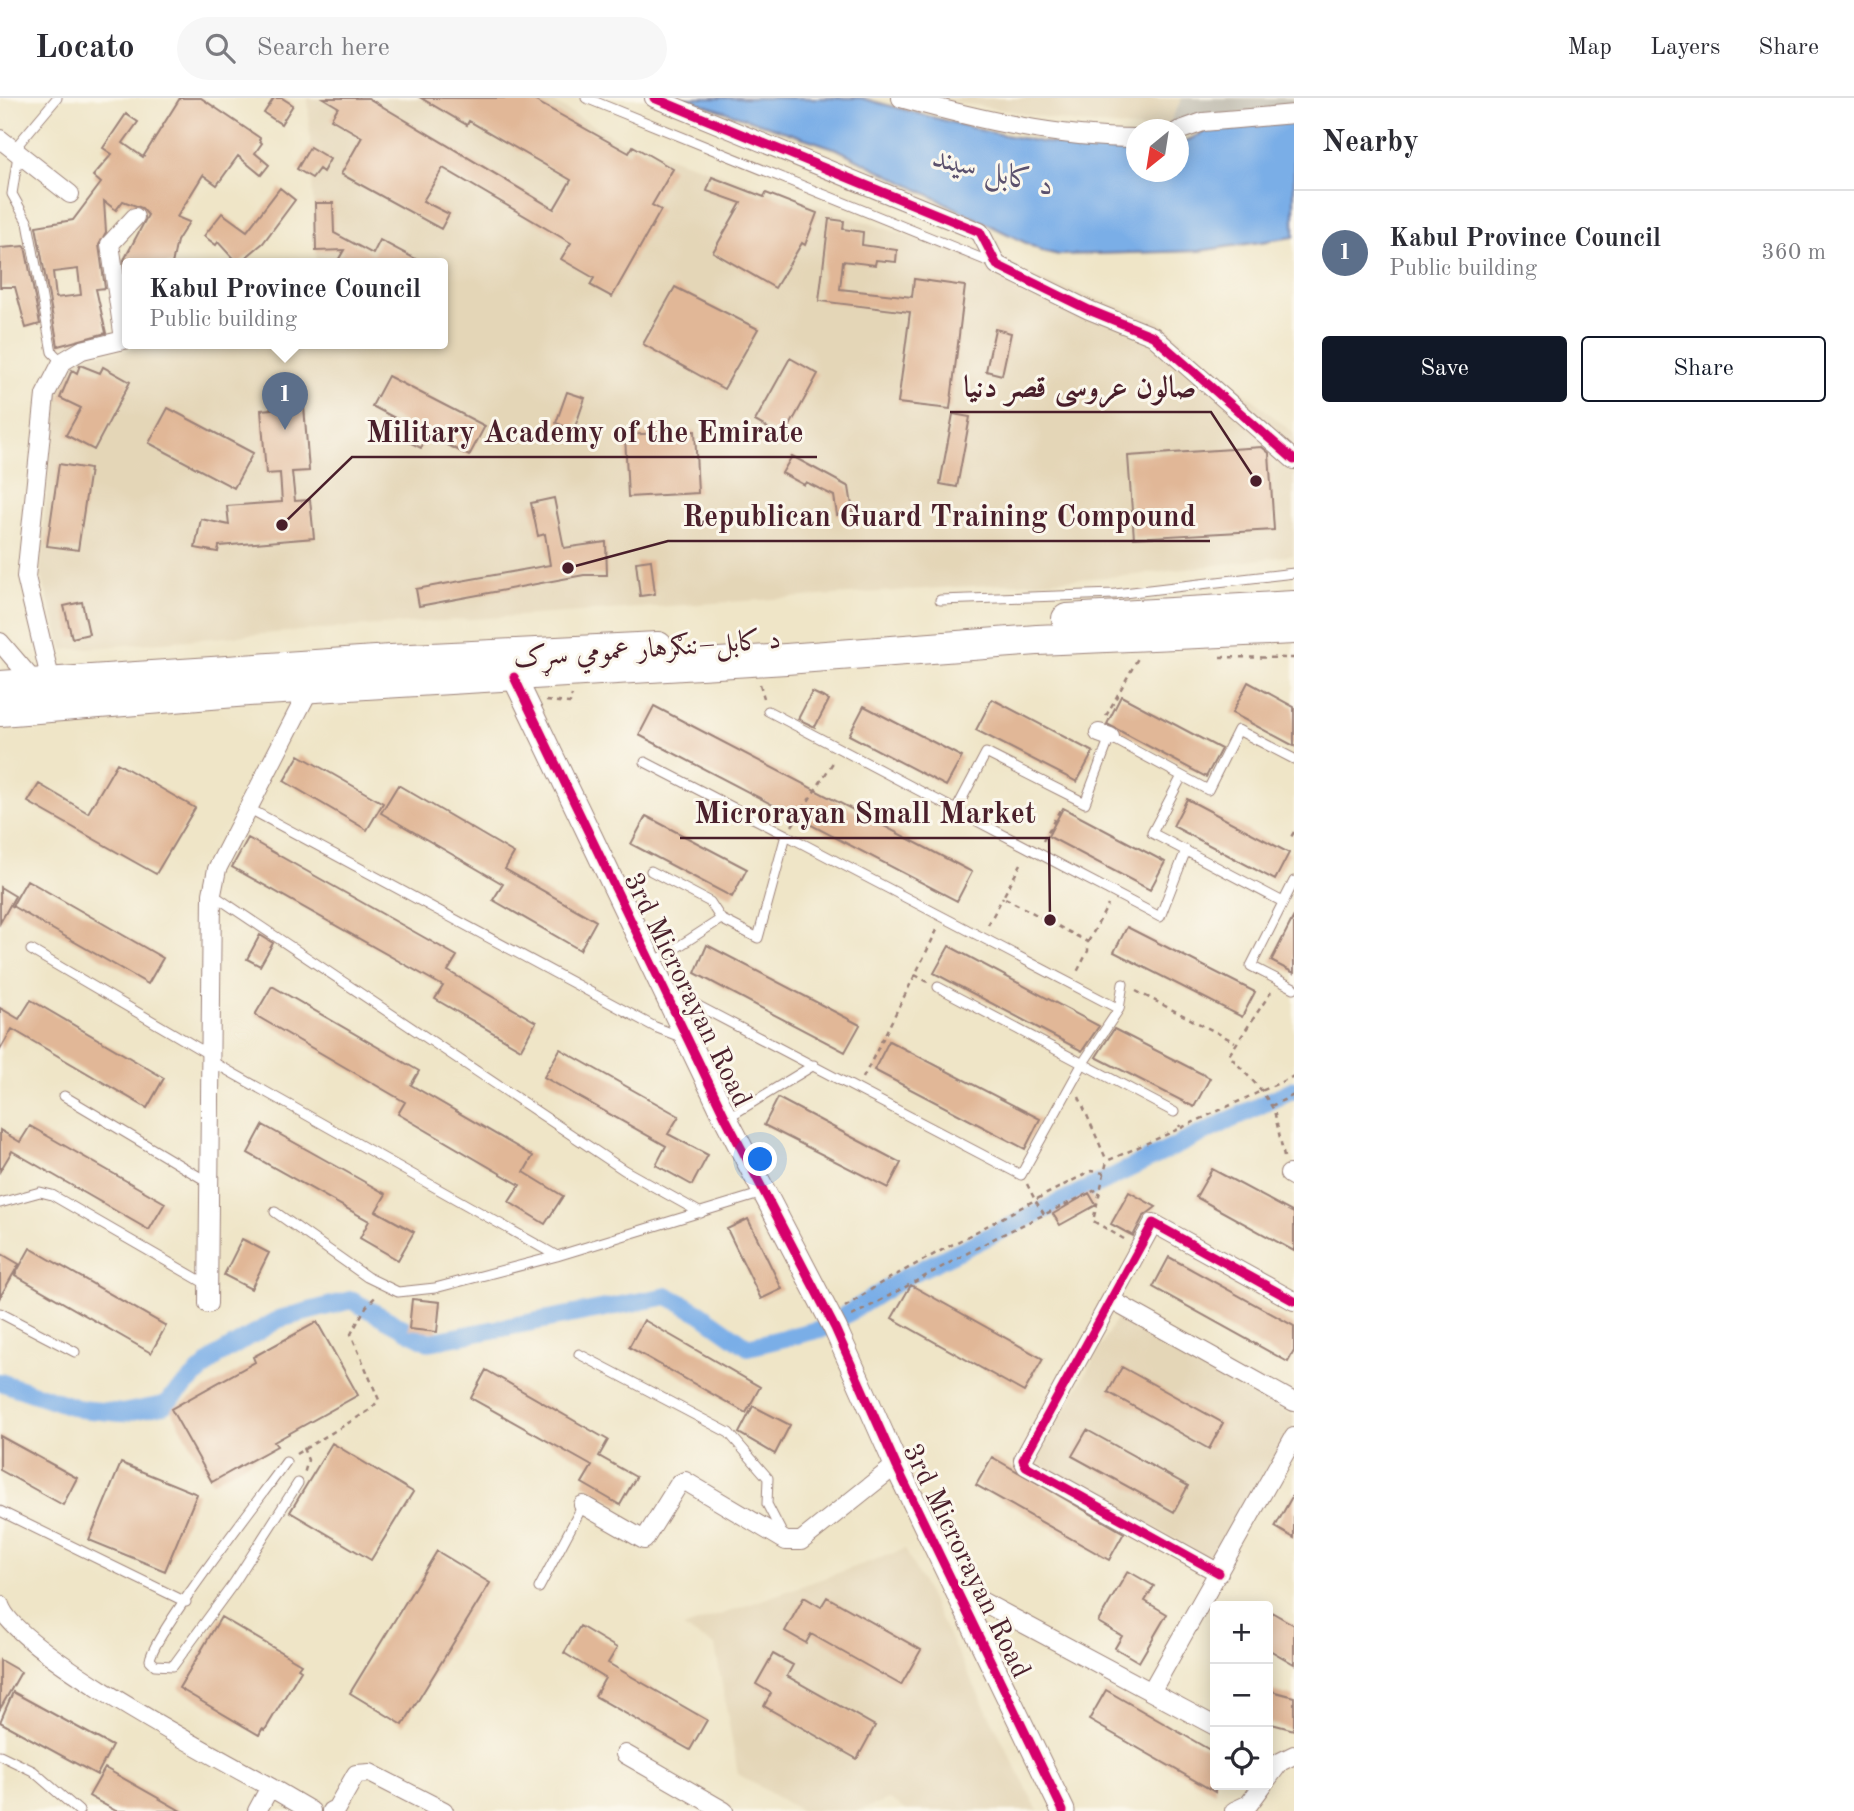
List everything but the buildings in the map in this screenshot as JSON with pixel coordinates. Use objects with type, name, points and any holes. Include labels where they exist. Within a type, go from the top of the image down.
[{"type":"highway","name":"د کابل–ننګرهار عمومي سړک","points":[[0,686],[704,644],[1288,618]]},
{"type":"highway","name":"د کابل–ننګرهار عمومي سړک","points":[[0,711],[1037,640],[1288,618]]},
{"type":"street","points":[[654,98],[980,232],[997,265],[1088,310],[1153,336],[1294,460]]},
{"type":"street","points":[[901,98],[976,118],[1101,138],[1126,138]]},
{"type":"street","points":[[1189,127],[1203,122],[1294,114]]},
{"type":"street","points":[[0,139],[70,194]]},
{"type":"street","points":[[122,315],[110,244],[135,217]]},
{"type":"street","points":[[43,682],[26,577],[45,395],[62,362],[82,350],[122,340]]},
{"type":"street","points":[[0,642],[43,682]]},
{"type":"street","name":"3rd Microrayan Road","points":[[514,677],[726,1119],[832,1323],[896,1465],[1063,1811]]},
{"type":"street","points":[[209,1295],[212,894],[217,869],[310,688]]},
{"type":"street","points":[[1219,1573],[1026,1466],[1023,1460],[1153,1223],[1294,1301]]},
{"type":"street","points":[[1111,1300],[1294,1402]]},
{"type":"street","points":[[1152,1690],[1294,1437]]},
{"type":"street","points":[[583,1505],[644,1540],[678,1484],[685,1481],[786,1541],[801,1541],[896,1465]]},
{"type":"street","points":[[955,1587],[1210,1723]]},
{"type":"street","points":[[0,1605],[4,1618],[45,1652],[139,1712],[311,1811]]},
{"type":"street","points":[[625,1754],[724,1811]]},
{"type":"street","points":[[331,1811],[337,1809],[356,1774],[370,1773],[444,1811]]},
{"type":"street","points":[[257,1811],[270,1787]]},
{"type":"street","points":[[1248,1809],[1260,1790]]},
{"type":"lane","points":[[58,98],[20,142],[12,194],[28,223],[52,352],[62,362]]},
{"type":"lane","points":[[586,98],[997,265]]},
{"type":"lane","points":[[940,600],[1115,594],[1294,573]]},
{"type":"lane","points":[[768,711],[1160,917],[1186,850]]},
{"type":"lane","points":[[956,810],[986,753],[1085,803],[1104,735],[1208,790],[1238,730],[1294,759]]},
{"type":"lane","points":[[645,762],[1119,1009]]},
{"type":"lane","points":[[1182,776],[1152,833],[1283,902]]},
{"type":"lane","points":[[248,808],[655,1027],[689,1040]]},
{"type":"lane","points":[[651,871],[709,902],[721,919],[758,938],[786,835]]},
{"type":"lane","points":[[1294,881],[1251,965],[1294,988]]},
{"type":"lane","points":[[212,894],[624,1170],[701,1213]]},
{"type":"lane","points":[[652,964],[721,919]]},
{"type":"lane","points":[[31,950],[210,1058],[557,1255]]},
{"type":"lane","points":[[665,988],[858,1087],[1021,1175],[1083,1063],[1119,1009],[1123,984]]},
{"type":"lane","points":[[938,986],[1174,1112]]},
{"type":"lane","points":[[726,1119],[814,1065]]},
{"type":"lane","points":[[64,1096],[208,1182]]},
{"type":"lane","points":[[0,1203],[40,1192],[52,1195],[209,1295]]},
{"type":"lane","points":[[275,1212],[367,1277],[398,1292],[435,1288],[557,1255],[764,1192]]},
{"type":"lane","points":[[0,1313],[75,1352]]},
{"type":"lane","points":[[579,1354],[729,1433],[768,1478],[767,1504],[786,1541]]},
{"type":"lane","points":[[286,1462],[151,1651],[150,1660],[155,1665],[173,1667],[234,1583],[298,1483]]},
{"type":"lane","points":[[539,1588],[583,1505]]},
{"type":"lane","points":[[0,1511],[186,1602]]},
{"type":"lane","points":[[0,1755],[33,1771],[79,1811]]},
{"type":"path","points":[[1104,735],[1140,655]]},
{"type":"path","points":[[758,674],[768,711]]},
{"type":"path","points":[[786,835],[841,748]]},
{"type":"path","points":[[1037,853],[1068,795]]},
{"type":"path","points":[[1294,832],[1291,838],[1294,839]]},
{"type":"path","points":[[983,937],[1021,864]]},
{"type":"path","points":[[1071,984],[1088,951],[1088,942],[1114,893]]},
{"type":"path","points":[[1003,897],[1088,942]]},
{"type":"path","points":[[858,1087],[944,918]]},
{"type":"path","points":[[915,975],[938,986]]},
{"type":"path","points":[[1279,980],[1246,1032],[1235,1042],[1229,1055],[1262,1091],[1271,1106],[1291,1175]]},
{"type":"path","points":[[1123,984],[1235,1042]]},
{"type":"path","points":[[1107,1161],[1294,1076]]},
{"type":"path","points":[[1072,1082],[1107,1161],[1093,1221],[1139,1248]]},
{"type":"path","points":[[1271,1106],[1294,1095]]},
{"type":"path","points":[[1174,1112],[1181,1128]]},
{"type":"path","points":[[832,1323],[881,1283],[1091,1171],[1104,1173]]},
{"type":"path","points":[[1021,1175],[1044,1214]]},
{"type":"path","points":[[832,1323],[1100,1188]]},
{"type":"path","points":[[286,1462],[303,1448],[370,1410],[379,1400],[351,1334],[366,1307]]},
{"type":"path","points":[[298,1483],[309,1460],[303,1448]]},
{"type":"shaded area","points":[[308,98],[546,98],[618,140],[1156,318],[1294,434],[1294,555],[1137,575],[337,628],[63,650],[40,572],[55,395],[64,369],[81,356],[129,349],[448,349],[448,258],[316,258]]},
{"type":"shaded area","points":[[932,98],[1182,98],[1172,119],[1126,119],[1126,127],[1079,123]]},
{"type":"shaded area","points":[[1182,98],[1294,98],[1294,104],[1189,122],[1189,119],[1172,119]]},
{"type":"shaded area","points":[[1117,1317],[1294,1416],[1294,1425],[1217,1563],[1036,1462]]},
{"type":"shaded area","points":[[905,1549],[1038,1811],[907,1811],[889,1800],[858,1811],[801,1811],[738,1774],[715,1646],[683,1628]]},
{"type":"water","name":"د کابل سيند","points":[[684,98],[861,98],[984,131],[1041,142],[1126,152],[1126,182],[1189,182],[1189,140],[1209,129],[1294,121],[1294,237],[1199,251],[1059,255],[1042,251],[837,149]]},
{"type":"waterway","points":[[0,1382],[80,1409],[122,1413],[164,1405],[217,1356],[279,1319],[351,1300],[429,1342],[668,1296],[700,1313],[748,1347],[825,1328],[907,1276],[1294,1089]]},
{"type":"cycle path","points":[[654,98],[980,232],[997,265],[1089,310],[1153,336],[1294,460]]},
{"type":"cycle path","points":[[514,677],[726,1119],[835,1328],[896,1465],[1063,1811]]},
{"type":"cycle path","points":[[1219,1573],[1026,1466],[1023,1460],[1153,1223],[1294,1301]]},
{"type":"place","name":"Kabul Province Council","points":[[285,430]]},
{"type":"place","name":"صالون عروسی قصر دنیا","points":[[1256,481]]},
{"type":"place","name":"Military Academy of the Emirate","points":[[282,525]]},
{"type":"place","name":"Republican Guard Training Compound","points":[[568,568]]},
{"type":"place","name":"Microrayan Small Market","points":[[1050,920]]}]
